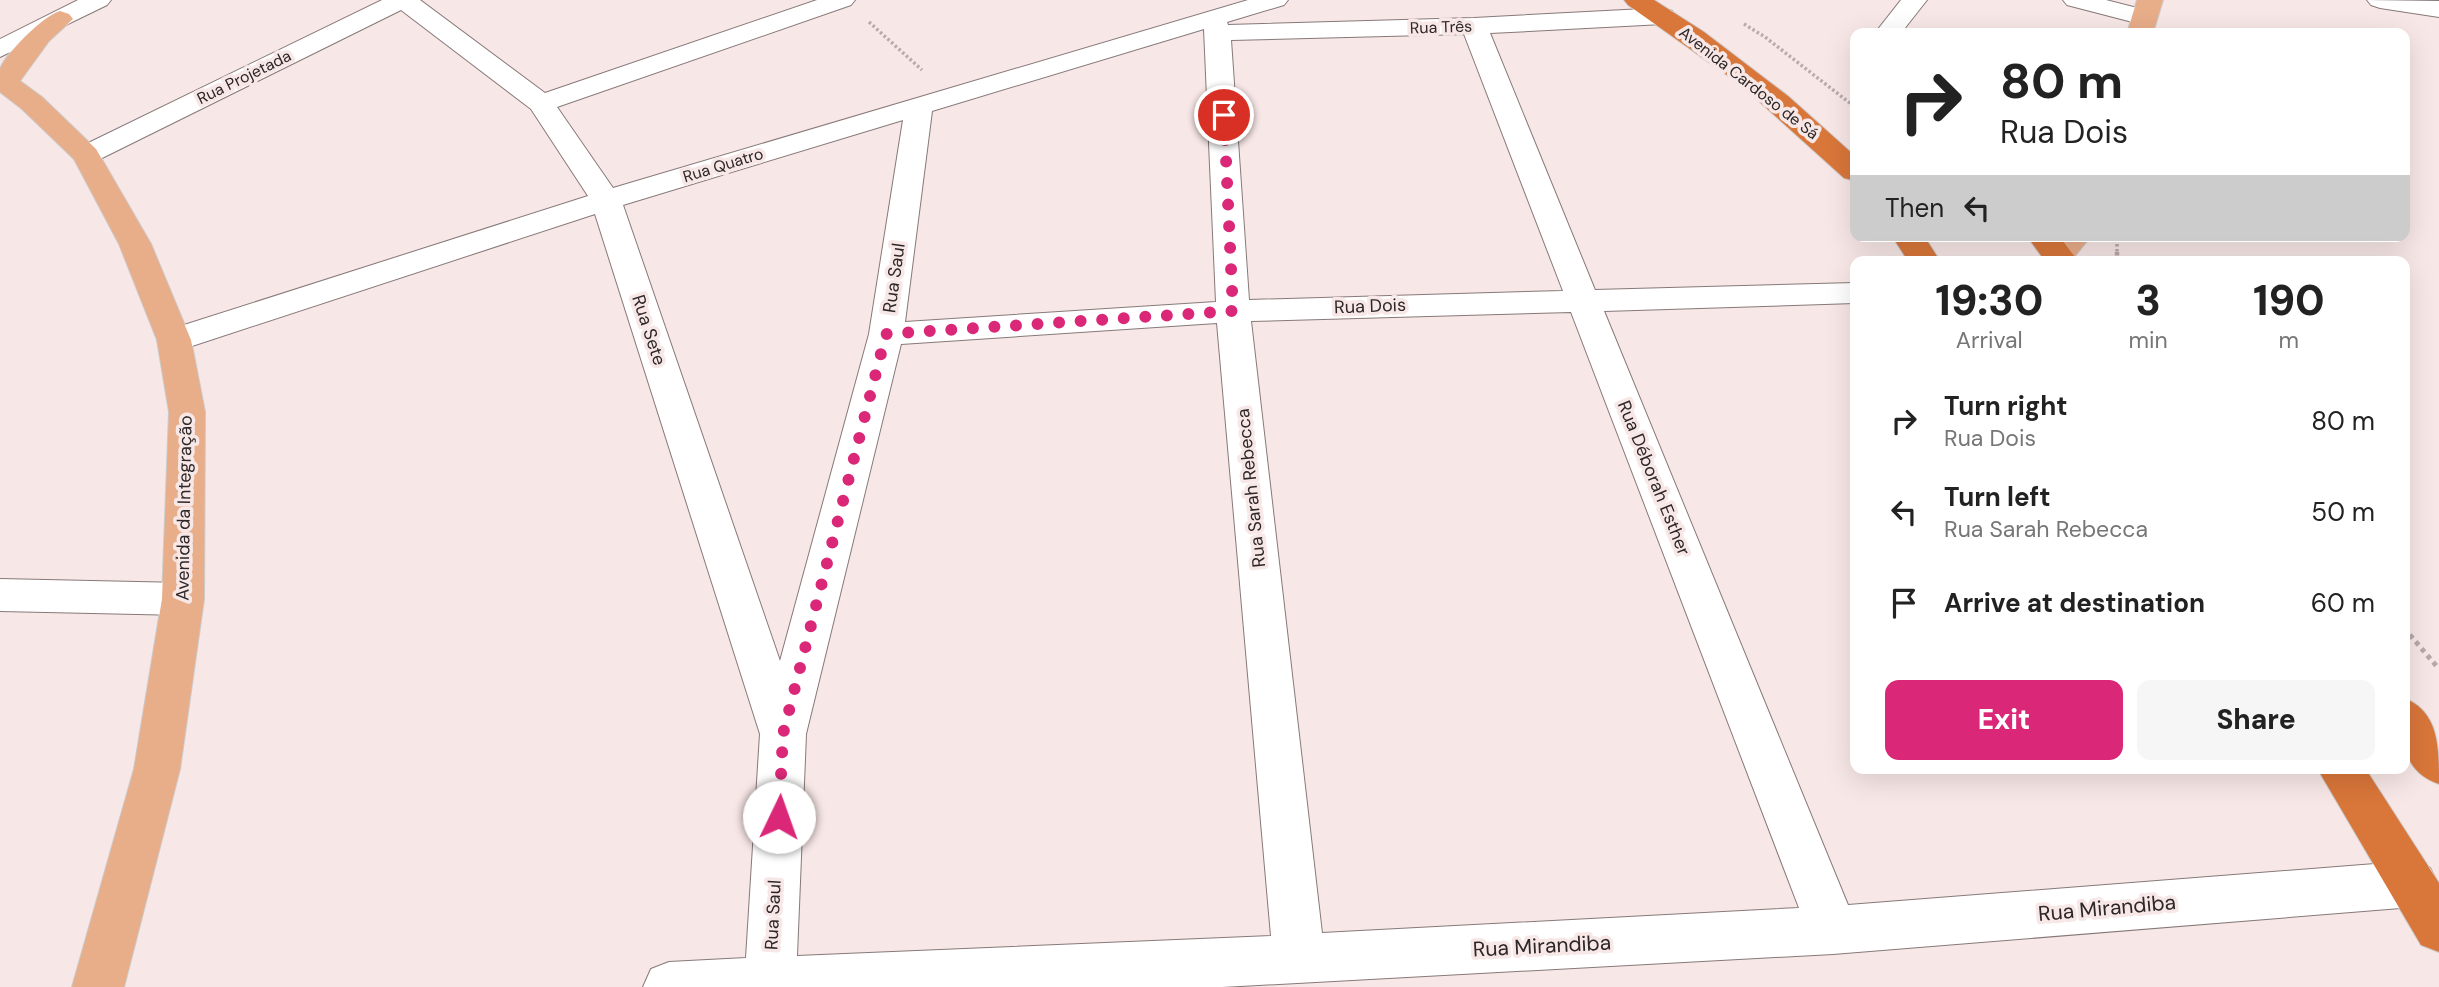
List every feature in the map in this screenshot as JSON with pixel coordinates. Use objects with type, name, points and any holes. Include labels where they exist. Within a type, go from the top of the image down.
[{"type":"highway","name":"Avenida Cardoso de Sá","points":[[1637,0],[1668,8],[1739,45],[1846,114]]},
{"type":"highway","name":"Avenida Cardoso de Sá","points":[[1668,8],[1790,112],[1850,167]]},
{"type":"highway","points":[[2410,724],[2439,764]]},
{"type":"highway","points":[[2344,774],[2439,928]]},
{"type":"main road","points":[[1,70],[40,35],[80,9]]},
{"type":"main road","name":"Avenida da Integração","points":[[1,70],[86,155],[135,244],[174,341],[187,412],[183,599],[158,769],[99,987]]},
{"type":"street","name":"Rua Sete","points":[[403,0],[541,103],[606,200],[783,734]]},
{"type":"street","name":"Rua Projetada","points":[[86,155],[403,0]]},
{"type":"street","name":"Rua Quatro","points":[[174,341],[606,200],[935,101],[1215,25],[1275,0]]},
{"type":"street","points":[[1892,28],[1914,0]]},
{"type":"street","points":[[2076,0],[2146,10]]},
{"type":"street","points":[[2380,0],[2439,7]]},
{"type":"street","points":[[2418,0],[2439,7]]},
{"type":"street","points":[[541,103],[829,2]]},
{"type":"street","name":"Rua Três","points":[[1215,25],[1474,26],[1668,8]]},
{"type":"street","points":[[0,30],[80,9]]},
{"type":"street","name":"Rua Sarah Rebecca","points":[[1215,25],[1233,311],[1299,959]]},
{"type":"street","name":"Rua Déborah Esther","points":[[1474,26],[1833,930]]},
{"type":"street","name":"Rua Saul","points":[[770,983],[783,734],[886,334],[935,101]]},
{"type":"street","name":"Rua Dois","points":[[886,334],[1233,311],[1850,293]]},
{"type":"street","points":[[0,595],[183,599]]},
{"type":"street","name":"Rua Mirandiba","points":[[668,987],[1299,959],[1833,930],[2413,884]]},
{"type":"path","points":[[864,18],[935,101]]},
{"type":"path","points":[[1735,19],[1765,37],[1846,114]]},
{"type":"path","points":[[2410,635],[2439,669]]},
{"type":"route","points":[[779,817],[783,734],[886,334],[1233,311],[1224,115]]}]
